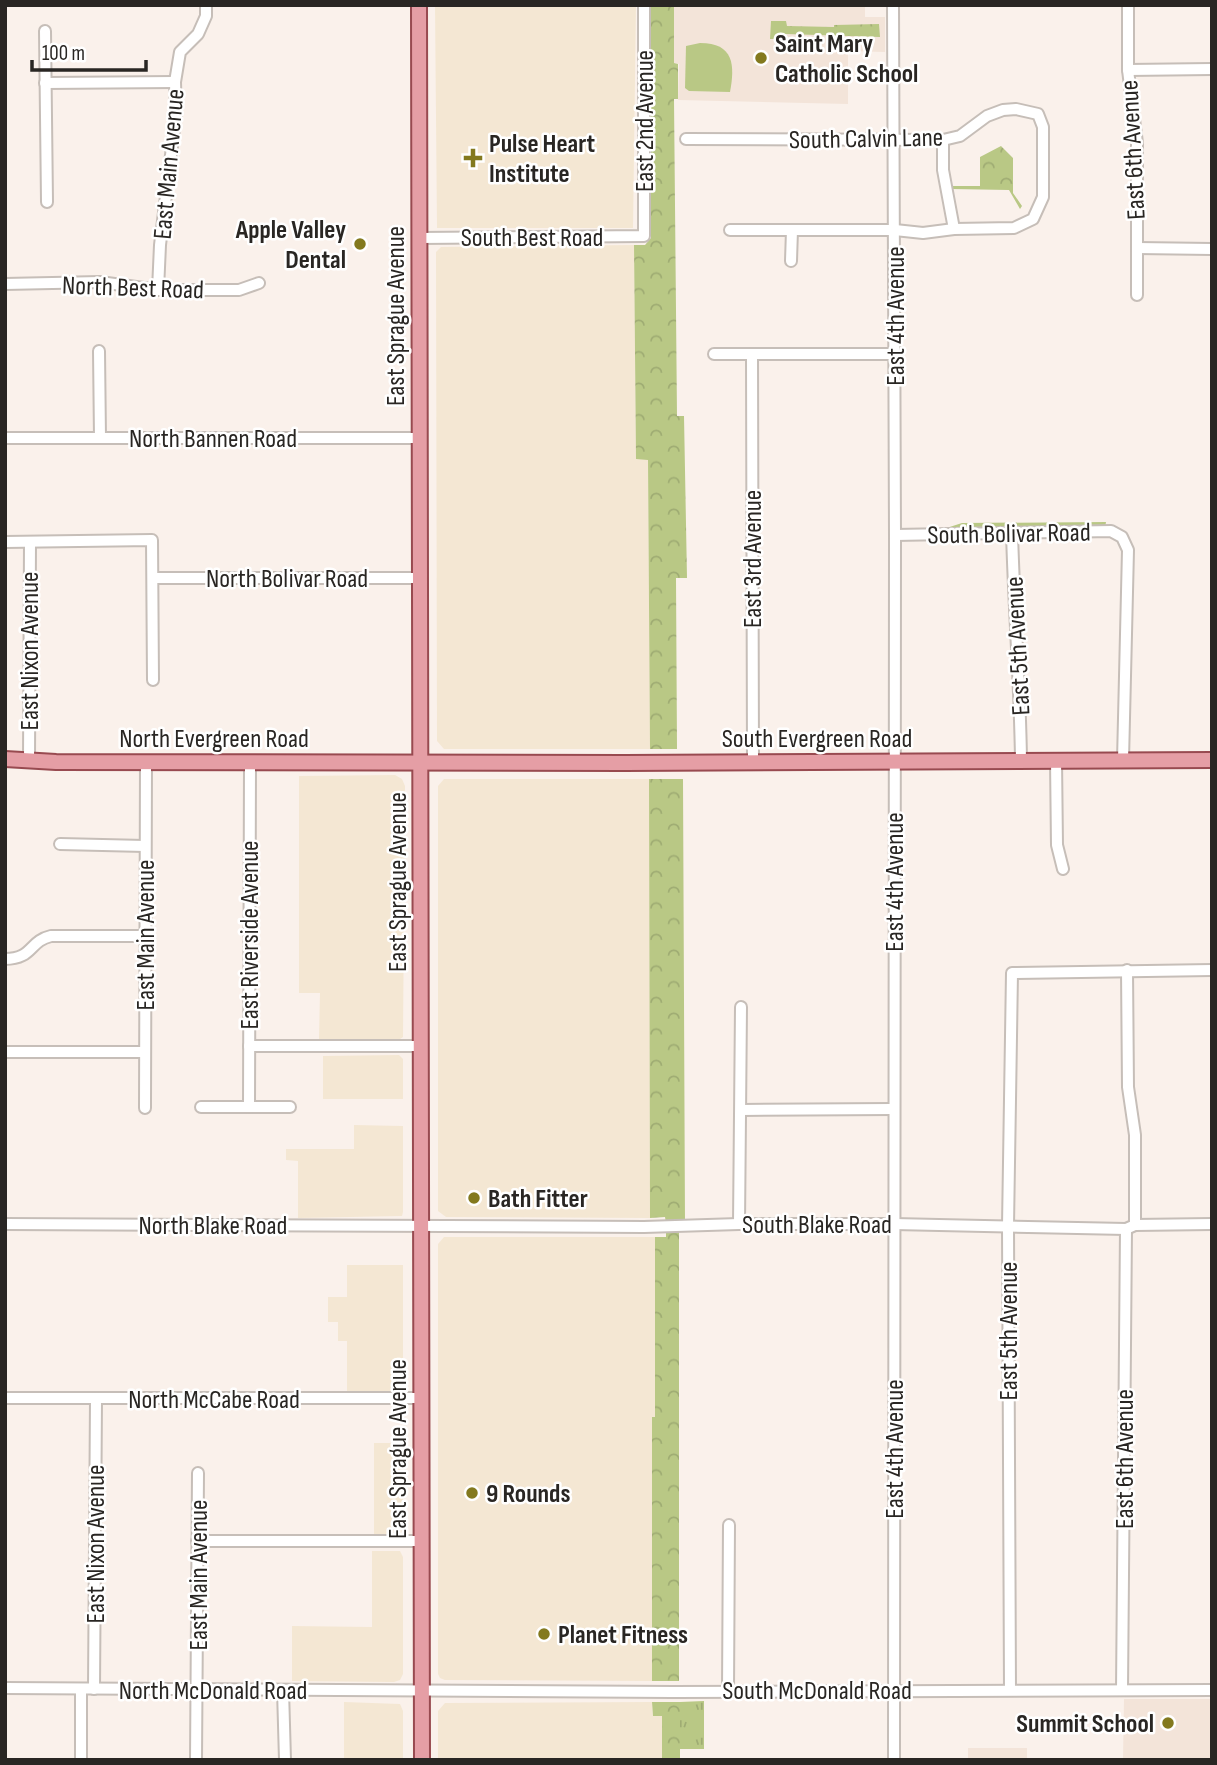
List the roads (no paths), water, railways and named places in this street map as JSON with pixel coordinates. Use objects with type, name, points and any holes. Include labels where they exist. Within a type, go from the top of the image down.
[{"type":"main road","name":"East Sprague Avenue","points":[[419,5],[422,1760]]},
{"type":"main road","name":"North Evergreen Road","points":[[5,760],[422,763]]},
{"type":"main road","name":"South Evergreen Road","points":[[422,763],[1212,760]]},
{"type":"street","name":"East Main Avenue","points":[[159,290],[160,245],[176,114],[175,82],[180,52],[198,34],[205,16],[205,5]]},
{"type":"street","name":"East 2nd Avenue","points":[[644,5],[644,236]]},
{"type":"street","name":"East 4th Avenue","points":[[893,5],[894,1760]]},
{"type":"street","name":"East 6th Avenue","points":[[1128,5],[1128,70],[1137,143],[1137,295]]},
{"type":"street","points":[[45,31],[47,202]]},
{"type":"street","points":[[1128,70],[1212,69]]},
{"type":"street","points":[[45,83],[175,82]]},
{"type":"street","name":"South Calvin Lane","points":[[687,139],[943,140],[960,135],[987,116],[1003,110],[1016,109],[1038,114],[1043,127],[1043,197],[1033,219],[1014,228],[954,229]]},
{"type":"street","points":[[730,230],[895,230],[936,233],[954,229],[943,170],[943,140]]},
{"type":"street","points":[[792,230],[792,261]]},
{"type":"street","name":"South Best Road","points":[[419,238],[644,236]]},
{"type":"street","points":[[1137,248],[1212,249]]},
{"type":"street","name":"North Best Road","points":[[5,285],[100,282],[159,290],[239,290],[258,283]]},
{"type":"street","points":[[99,351],[100,438]]},
{"type":"street","points":[[714,354],[894,354]]},
{"type":"street","name":"East 3rd Avenue","points":[[752,354],[753,763]]},
{"type":"street","name":"North Bannen Road","points":[[5,438],[420,438]]},
{"type":"street","name":"South Bolivar Road","points":[[895,535],[1111,531],[1122,537],[1128,550],[1123,760]]},
{"type":"street","name":"East 5th Avenue","points":[[1012,532],[1020,677],[1021,760]]},
{"type":"street","points":[[5,542],[152,540],[153,680]]},
{"type":"street","name":"East Nixon Avenue","points":[[29,761],[30,542]]},
{"type":"street","name":"North Bolivar Road","points":[[153,578],[421,578]]},
{"type":"street","points":[[1056,760],[1057,845],[1063,869]]},
{"type":"street","name":"East Main Avenue","points":[[145,1108],[146,762]]},
{"type":"street","name":"East Riverside Avenue","points":[[249,1107],[250,763]]},
{"type":"street","points":[[60,844],[145,846]]},
{"type":"street","points":[[5,959],[22,957],[37,942],[51,936],[145,936]]},
{"type":"street","points":[[1127,970],[1212,970]]},
{"type":"street","name":"East 6th Avenue","points":[[1122,1690],[1135,1135],[1128,1087],[1127,970]]},
{"type":"street","name":"East 5th Avenue","points":[[1010,1690],[1008,1226],[1012,973],[1127,970]]},
{"type":"street","points":[[739,1224],[741,1007]]},
{"type":"street","points":[[249,1046],[421,1046]]},
{"type":"street","points":[[5,1052],[145,1052]]},
{"type":"street","points":[[201,1107],[290,1107]]},
{"type":"street","points":[[741,1110],[893,1109]]},
{"type":"street","name":"North Blake Road","points":[[5,1224],[422,1226]]},
{"type":"street","name":"South Blake Road","points":[[422,1226],[894,1224],[1131,1227],[1212,1224]]},
{"type":"street","name":"North McCabe Road","points":[[5,1398],[422,1398]]},
{"type":"street","name":"East Nixon Avenue","points":[[94,1689],[96,1399]]},
{"type":"street","name":"East Main Avenue","points":[[196,1760],[198,1473]]},
{"type":"street","points":[[728,1690],[729,1525]]},
{"type":"street","points":[[197,1541],[421,1541]]},
{"type":"street","name":"North McDonald Road","points":[[5,1688],[422,1691]]},
{"type":"street","points":[[81,1689],[81,1760]]},
{"type":"street","points":[[283,1690],[285,1760]]},
{"type":"street","name":"South McDonald Road","points":[[422,1691],[1212,1690]]},
{"type":"place","name":"Saint Mary Catholic School","points":[[761,58]]},
{"type":"place","name":"Pulse Heart Institute","points":[[473,158]]},
{"type":"place","name":"Apple Valley Dental","points":[[360,244]]},
{"type":"place","name":"Bath Fitter","points":[[474,1198]]},
{"type":"place","name":"9 Rounds","points":[[472,1493]]},
{"type":"place","name":"Planet Fitness","points":[[544,1634]]},
{"type":"place","name":"Summit School","points":[[1168,1723]]}]
